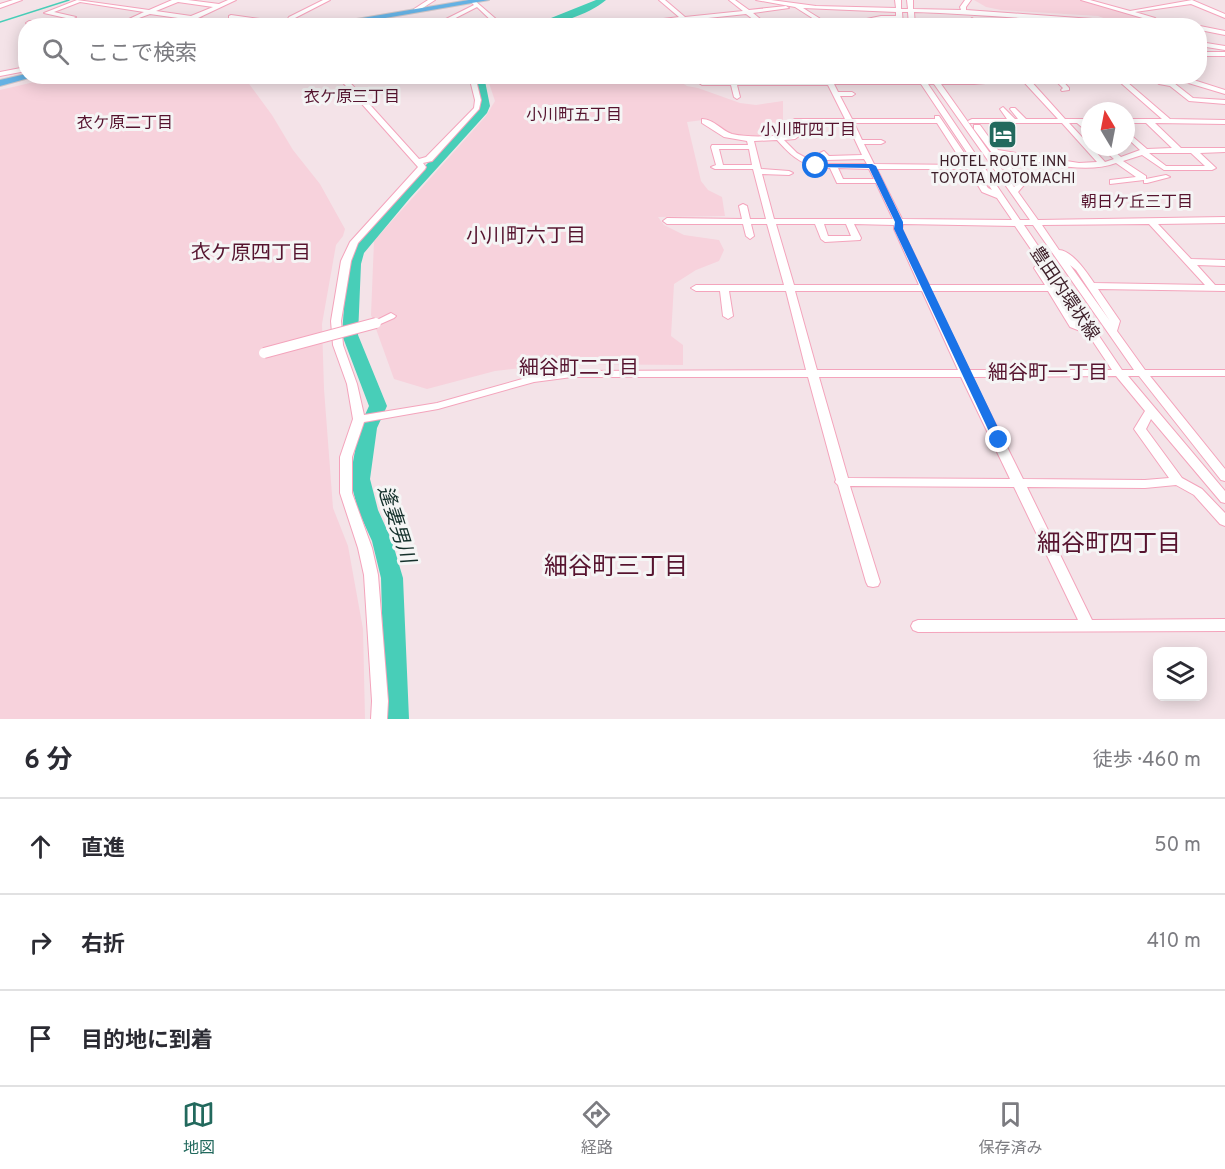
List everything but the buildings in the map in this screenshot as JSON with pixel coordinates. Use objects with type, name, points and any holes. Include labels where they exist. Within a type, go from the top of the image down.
[{"type":"highway","points":[[368,18],[479,2]]},
{"type":"highway","points":[[0,83],[18,79]]},
{"type":"street","points":[[0,6],[19,0]]},
{"type":"street","points":[[104,4],[117,0]]},
{"type":"street","points":[[133,18],[177,0],[219,6]]},
{"type":"street","points":[[70,18],[73,17],[47,13],[80,1],[191,18],[233,0]]},
{"type":"street","points":[[293,18],[327,0]]},
{"type":"street","points":[[416,10],[432,0]]},
{"type":"street","points":[[662,0],[685,18],[800,7],[816,18]]},
{"type":"street","points":[[732,0],[756,18]]},
{"type":"street","points":[[759,0],[800,7],[964,12],[1059,18]]},
{"type":"street","points":[[898,0],[899,18]]},
{"type":"street","points":[[912,0],[913,18]]},
{"type":"street","points":[[964,12],[963,7],[968,0]]},
{"type":"street","points":[[1084,0],[1150,18]]},
{"type":"street","points":[[1127,12],[1191,1],[1225,16]]},
{"type":"street","points":[[450,18],[479,2],[494,18]]},
{"type":"street","points":[[721,6],[740,18]]},
{"type":"street","points":[[160,7],[203,13]]},
{"type":"street","points":[[773,10],[784,17]]},
{"type":"street","points":[[226,17],[236,13]]},
{"type":"street","points":[[991,18],[993,14]]},
{"type":"street","points":[[722,15],[726,18]]},
{"type":"street","points":[[226,17],[233,18]]},
{"type":"street","points":[[1207,27],[1225,28]]},
{"type":"street","points":[[1207,29],[1225,33]]},
{"type":"street","points":[[1207,45],[1225,48]]},
{"type":"street","points":[[1207,54],[1225,54]]},
{"type":"street","points":[[0,74],[18,71]]},
{"type":"street","points":[[347,84],[422,168],[354,242],[346,261],[336,332],[345,367],[363,418],[346,457],[346,493],[370,569],[380,719]]},
{"type":"street","points":[[419,162],[429,159],[477,108],[478,100],[474,84]]},
{"type":"street","points":[[734,84],[736,97]]},
{"type":"street","points":[[831,84],[898,221],[898,229],[924,288],[1088,626]]},
{"type":"street","name":"豊田内環状線","points":[[924,84],[965,150],[1001,197],[1119,373],[1225,499]]},
{"type":"street","name":"豊田内環状線","points":[[938,84],[1141,372],[1225,477]]},
{"type":"street","points":[[1029,84],[1103,164]]},
{"type":"street","points":[[1061,84],[1066,89],[1064,90]]},
{"type":"street","points":[[1125,84],[1168,122]]},
{"type":"street","points":[[1172,84],[1191,100],[1225,102]]},
{"type":"street","points":[[1197,84],[1225,92]]},
{"type":"street","points":[[836,94],[852,94]]},
{"type":"street","points":[[933,98],[929,103],[951,138],[965,150],[970,167],[988,193],[1001,197]]},
{"type":"street","points":[[948,98],[958,103],[1020,185],[1014,192]]},
{"type":"street","points":[[1205,102],[1212,108]]},
{"type":"street","points":[[1003,109],[1013,121]]},
{"type":"street","points":[[1013,109],[1024,121]]},
{"type":"street","points":[[1218,113],[1225,120]]},
{"type":"street","points":[[1135,121],[1225,120]]},
{"type":"street","points":[[789,172],[717,167],[715,147],[796,134],[795,121],[940,121]]},
{"type":"street","points":[[972,121],[1079,122]]},
{"type":"street","points":[[705,122],[727,135],[751,143]]},
{"type":"street","points":[[1148,122],[1178,150]]},
{"type":"street","points":[[973,135],[986,140]]},
{"type":"street","points":[[779,138],[800,159],[816,166],[970,167]]},
{"type":"street","points":[[951,138],[965,150]]},
{"type":"street","points":[[860,142],[881,142]]},
{"type":"street","points":[[1135,142],[1164,168],[1212,168],[1193,150]]},
{"type":"street","points":[[751,143],[769,221],[841,482],[873,582]]},
{"type":"street","points":[[995,152],[1079,165],[1103,164],[1144,152],[1225,150]]},
{"type":"street","points":[[824,153],[827,158],[867,157]]},
{"type":"street","points":[[1114,156],[1147,181]]},
{"type":"street","points":[[833,166],[843,192]]},
{"type":"street","points":[[1113,182],[1147,181],[1166,177]]},
{"type":"street","points":[[840,181],[879,181]]},
{"type":"street","points":[[743,206],[750,236]]},
{"type":"street","points":[[667,221],[1037,223],[1225,220]]},
{"type":"street","points":[[818,221],[825,239],[857,238],[849,222]]},
{"type":"street","points":[[1152,222],[1213,288]]},
{"type":"street","points":[[1054,248],[1073,261],[1091,286],[1115,321],[1112,331]]},
{"type":"street","points":[[1044,261],[1039,268],[1074,325],[1091,333]]},
{"type":"street","points":[[1190,262],[1225,262]]},
{"type":"street","points":[[1091,286],[1225,288]]},
{"type":"street","points":[[696,288],[1050,288]]},
{"type":"street","points":[[724,288],[728,316]]},
{"type":"street","points":[[264,352],[376,323],[391,316]]},
{"type":"street","points":[[363,418],[454,403],[533,379],[558,375],[1225,373]]},
{"type":"street","points":[[1150,411],[1140,429],[1178,482],[1198,492],[1225,521]]},
{"type":"street","points":[[841,482],[1145,484],[1178,482]]},
{"type":"street","points":[[918,626],[1225,625]]},
{"type":"shaded area","points":[[974,0],[1082,0],[1141,17],[1103,18],[986,7]]},
{"type":"shaded area","points":[[26,84],[249,84],[272,115],[293,150],[320,184],[345,229],[336,245],[322,324],[324,389],[333,508],[348,546],[363,629],[365,719],[0,719],[0,90]]},
{"type":"shaded area","points":[[489,84],[684,84],[740,103],[756,105],[783,101],[783,123],[776,134],[746,138],[722,132],[703,120],[687,122],[701,181],[708,190],[722,197],[725,216],[658,217],[664,225],[684,235],[719,240],[724,250],[719,261],[696,270],[674,284],[671,336],[683,345],[683,365],[559,364],[495,371],[427,389],[394,379],[371,315],[374,241],[486,116],[495,101]]},
{"type":"waterway","points":[[0,22],[69,0]]},
{"type":"waterway","name":"逢妻男川","points":[[559,18],[585,9],[602,0]]},
{"type":"waterway","name":"逢妻男川","points":[[397,719],[392,578],[382,541],[368,510],[360,479],[368,428],[378,406],[350,335],[354,264],[357,252],[405,195],[482,113],[485,106],[481,84]]},
{"type":"place","name":"HOTEL ROUTE INN TOYOTA MOTOMACHI","points":[[1003,134]]},
{"type":"district","name":"衣ケ原三丁目","points":[[352,96]]},
{"type":"district","name":"小川町五丁目","points":[[574,114]]},
{"type":"district","name":"衣ケ原二丁目","points":[[125,122]]},
{"type":"district","name":"小川町四丁目","points":[[808,129]]},
{"type":"district","name":"朝日ケ丘三丁目","points":[[1137,201]]},
{"type":"district","name":"小川町六丁目","points":[[526,235]]},
{"type":"district","name":"衣ケ原四丁目","points":[[251,252]]},
{"type":"district","name":"細谷町二丁目","points":[[579,367]]},
{"type":"district","name":"細谷町一丁目","points":[[1048,372]]},
{"type":"district","name":"細谷町四丁目","points":[[1109,543]]},
{"type":"district","name":"細谷町三丁目","points":[[616,566]]},
{"type":"route","points":[[816,166],[872,166],[899,222],[898,229],[924,288],[999,440]]}]
